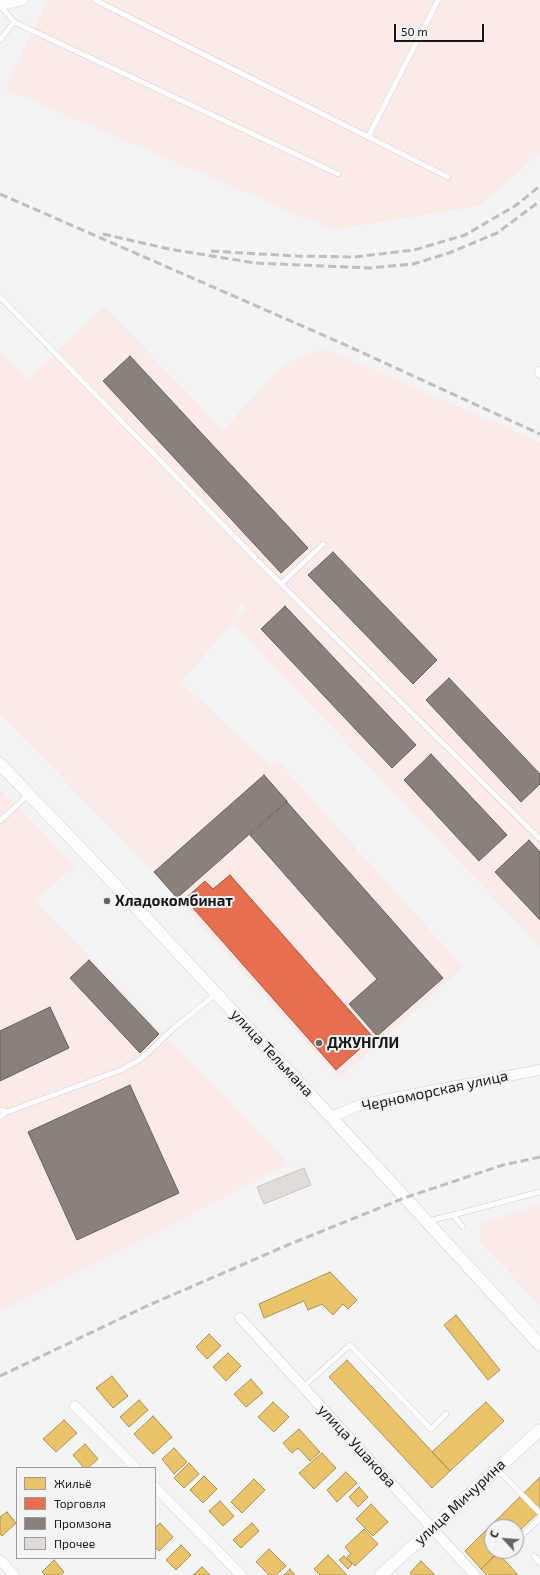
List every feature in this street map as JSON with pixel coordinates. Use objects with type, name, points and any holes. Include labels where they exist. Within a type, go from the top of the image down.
[{"type":"street","points":[[0,5],[23,0]]},
{"type":"street","name":"улица Тельмана","points":[[0,764],[331,1117],[540,1345]]},
{"type":"street","name":"Черноморская улица","points":[[331,1117],[363,1104],[540,1070]]},
{"type":"street","name":"улица Ушакова","points":[[240,1318],[475,1575]]},
{"type":"street","points":[[74,1406],[135,1467]]},
{"type":"street","name":"улица Мичурина","points":[[381,1575],[496,1468],[540,1430]]},
{"type":"street","points":[[156,1488],[242,1575]]},
{"type":"street","points":[[0,1560],[14,1575]]},
{"type":"lane","points":[[96,0],[448,177]]},
{"type":"lane","points":[[368,137],[438,0]]},
{"type":"lane","points":[[0,5],[14,22],[338,174]]},
{"type":"lane","points":[[0,40],[14,22]]},
{"type":"lane","points":[[0,298],[281,584],[540,839]]},
{"type":"lane","points":[[281,584],[323,544]]},
{"type":"lane","points":[[0,821],[29,794]]},
{"type":"lane","points":[[0,1117],[7,1112],[121,1070],[141,1059],[174,1028],[216,994]]},
{"type":"lane","points":[[0,1110],[7,1112]]},
{"type":"lane","points":[[426,1222],[540,1192]]},
{"type":"lane","points":[[453,1215],[463,1227]]},
{"type":"lane","points":[[303,1387],[350,1345],[430,1429],[446,1414]]},
{"type":"lane","points":[[496,1468],[540,1513]]},
{"type":"lane","points":[[524,1533],[540,1518]]},
{"type":"lane","points":[[534,1556],[540,1563]]},
{"type":"shaded area","points":[[47,0],[540,0],[540,153],[479,206],[333,230],[5,89]]},
{"type":"shaded area","points":[[104,306],[223,430],[284,364],[324,348],[540,442],[540,947],[233,623],[181,682],[271,766],[277,760],[463,967],[339,1079],[153,872],[0,714],[0,352],[28,380]],"holes":[[[241,603],[247,609],[233,621]]]},
{"type":"shaded area","points":[[0,788],[75,866],[35,901],[290,1164],[0,1311]]},
{"type":"shaded area","points":[[540,1204],[540,1306],[480,1242],[481,1224]]},
{"type":"building: Жильё","points":[[330,1272],[357,1300],[348,1309],[343,1304],[333,1315],[322,1304],[308,1310],[304,1301],[264,1318],[259,1304]]},
{"type":"building: Жильё","points":[[456,1315],[500,1370],[488,1380],[444,1325]]},
{"type":"building: Жильё","points":[[209,1334],[221,1346],[207,1359],[196,1347]]},
{"type":"building: Жильё","points":[[228,1353],[241,1366],[226,1381],[213,1367]]},
{"type":"building: Жильё","points":[[347,1360],[450,1471],[432,1488],[329,1377]]},
{"type":"building: Жильё","points":[[112,1376],[128,1396],[113,1408],[96,1388]]},
{"type":"building: Жильё","points":[[251,1379],[263,1393],[246,1407],[234,1394]]},
{"type":"building: Жильё","points":[[139,1400],[148,1410],[129,1427],[120,1417]]},
{"type":"building: Жильё","points":[[273,1402],[289,1417],[274,1432],[258,1417]]},
{"type":"building: Жильё","points":[[486,1402],[504,1421],[450,1471],[432,1452]]},
{"type":"building: Жильё","points":[[153,1416],[172,1437],[153,1454],[134,1434]]},
{"type":"building: Жильё","points":[[64,1420],[77,1433],[56,1452],[43,1439]]},
{"type":"building: Жильё","points":[[299,1429],[320,1452],[310,1461],[298,1448],[292,1453],[283,1443]]},
{"type":"building: Жильё","points":[[85,1444],[98,1459],[89,1467],[83,1467],[73,1455]]},
{"type":"building: Жильё","points":[[174,1448],[187,1462],[174,1474],[162,1459]]},
{"type":"building: Жильё","points":[[322,1453],[336,1468],[314,1489],[299,1473]]},
{"type":"building: Жильё","points":[[189,1463],[199,1474],[184,1488],[174,1478]]},
{"type":"building: Жильё","points":[[346,1472],[357,1483],[337,1502],[327,1490]]},
{"type":"building: Жильё","points":[[204,1476],[217,1489],[203,1503],[190,1490]]},
{"type":"building: Жильё","points":[[540,1477],[540,1511],[524,1526],[524,1519],[497,1519]]},
{"type":"building: Жильё","points":[[254,1479],[265,1490],[242,1513],[231,1502]]},
{"type":"building: Жильё","points":[[359,1487],[368,1497],[358,1507],[349,1497]]},
{"type":"building: Жильё","points":[[220,1501],[234,1516],[223,1526],[209,1511]]},
{"type":"building: Жильё","points":[[371,1504],[388,1522],[373,1536],[356,1519]]},
{"type":"building: Жильё","points":[[7,1512],[16,1523],[2,1536],[0,1534],[0,1517]]},
{"type":"building: Жильё","points":[[160,1523],[173,1537],[159,1551],[156,1548],[156,1527]]},
{"type":"building: Жильё","points":[[252,1523],[259,1531],[241,1548],[233,1540]]},
{"type":"building: Жильё","points":[[364,1529],[378,1544],[355,1566],[347,1557],[351,1554],[345,1547]]},
{"type":"building: Жильё","points":[[484,1532],[484,1559],[491,1559],[481,1569],[465,1551]]},
{"type":"building: Жильё","points":[[181,1545],[191,1555],[176,1570],[166,1560]]},
{"type":"building: Жильё","points":[[269,1549],[286,1566],[276,1575],[269,1575],[256,1562]]},
{"type":"building: Жильё","points":[[328,1555],[347,1575],[320,1575],[314,1569]]},
{"type":"building: Жильё","points":[[344,1556],[352,1564],[348,1569],[339,1560]]},
{"type":"building: Жильё","points":[[492,1559],[503,1559],[518,1575],[487,1575],[481,1569]]},
{"type":"building: Жильё","points":[[54,1560],[64,1572],[61,1575],[45,1575],[42,1572]]},
{"type":"building: Жильё","points":[[421,1561],[435,1575],[412,1575],[410,1573]]},
{"type":"building: Жильё","points":[[202,1567],[210,1575],[193,1575]]},
{"type":"building: Жильё","points":[[290,1569],[295,1575],[284,1575]]},
{"type":"building: Торговля","points":[[230,875],[373,1037],[336,1070],[185,899],[205,881],[213,889]]},
{"type":"building: Промзона","points":[[130,356],[308,548],[281,573],[103,381]]},
{"type":"building: Промзона","points":[[333,552],[437,660],[413,684],[308,575]]},
{"type":"building: Промзона","points":[[285,606],[416,745],[392,768],[261,629]]},
{"type":"building: Промзона","points":[[449,678],[540,774],[540,784],[521,802],[426,700]]},
{"type":"building: Промзона","points":[[431,754],[507,835],[479,861],[404,780]]},
{"type":"building: Промзона","points":[[264,775],[287,801],[177,898],[154,872]]},
{"type":"building: Промзона","points":[[287,802],[443,978],[377,1036],[349,1004],[377,979],[250,835]]},
{"type":"building: Промзона","points":[[529,840],[540,852],[540,920],[495,872]]},
{"type":"building: Промзона","points":[[89,960],[159,1034],[140,1053],[70,978]]},
{"type":"building: Промзона","points":[[50,1007],[69,1048],[0,1081],[0,1031]]},
{"type":"building: Промзона","points":[[130,1085],[179,1193],[77,1240],[28,1132]]},
{"type":"building: Прочее","points":[[304,1168],[311,1185],[264,1204],[257,1187]]},
{"type":"railway","points":[[211,251],[294,256],[354,257],[414,250],[465,235],[515,206],[540,186]]},
{"type":"railway","points":[[0,194],[348,346],[540,434]]},
{"type":"railway","points":[[103,234],[169,249],[255,263],[369,268],[413,264],[449,253],[497,233],[540,201]]},
{"type":"railway","points":[[0,1376],[147,1306],[290,1244],[404,1198],[503,1165],[540,1157]]},
{"type":"place","name":"Хладокомбинат","points":[[107,901]]},
{"type":"place","name":"ДЖУНГЛИ","points":[[319,1043]]}]
